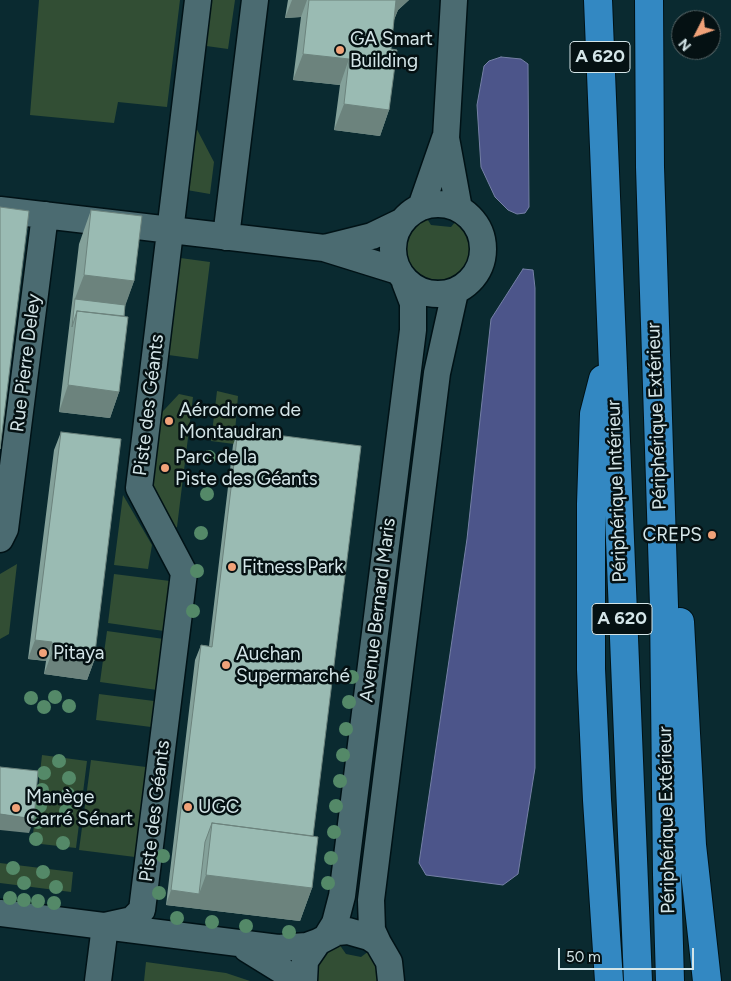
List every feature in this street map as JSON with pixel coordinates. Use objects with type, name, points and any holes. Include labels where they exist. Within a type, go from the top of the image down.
[{"type":"highway","name":"Périphérique Intérieur","points":[[598,0],[610,349],[638,981]]},
{"type":"highway","name":"Périphérique Extérieur","points":[[649,0],[650,167],[664,606],[670,981]]},
{"type":"highway","points":[[609,981],[597,800],[591,669],[594,414],[610,349]]},
{"type":"highway","points":[[664,606],[682,624],[692,845],[707,981]]},
{"type":"highway","points":[[593,981],[597,800]]},
{"type":"street","name":"Piste des Géants","points":[[104,926],[132,920],[142,910],[184,573],[139,488],[198,0]]},
{"type":"street","points":[[226,237],[255,0]]},
{"type":"street","points":[[454,0],[446,138],[459,209]]},
{"type":"street","points":[[421,207],[446,138]]},
{"type":"street","points":[[440,204],[459,209],[469,216],[477,227],[482,239],[483,252],[481,264],[475,276],[455,292],[442,295],[416,290],[402,277],[393,259],[392,246],[401,222],[410,213],[421,207],[440,204]]},
{"type":"street","points":[[0,210],[324,248],[402,277]]},
{"type":"street","name":"Rue Pierre Deley","points":[[0,539],[5,529],[45,215]]},
{"type":"street","points":[[324,248],[372,236],[401,222]]},
{"type":"street","name":"Avenue Bernard Maris","points":[[304,981],[305,961],[335,923],[342,896],[413,330],[413,302],[402,277]]},
{"type":"street","name":"Avenue Bernard Maris","points":[[391,981],[389,962],[372,930],[371,900],[437,373],[455,292]]},
{"type":"street","points":[[0,913],[286,948],[307,946],[348,931],[364,934],[378,943]]},
{"type":"street","points":[[98,981],[104,926]]},
{"type":"street","points":[[235,943],[274,963],[299,981]]},
{"type":"green space","points":[[39,0],[180,0],[167,107],[118,102],[114,123],[30,115]]},
{"type":"green space","points":[[211,0],[235,0],[228,49],[199,45],[202,16],[209,17]]},
{"type":"green space","points":[[191,118],[214,162],[210,194],[181,189]]},
{"type":"green space","points":[[426,217],[431,225],[451,227],[456,221],[469,236],[471,247],[465,268],[447,280],[426,279],[409,265],[405,255],[405,244],[408,234],[414,225]]},
{"type":"green space","points":[[173,257],[210,262],[198,359],[161,354]]},
{"type":"green space","points":[[217,391],[238,396],[234,444],[211,441]]},
{"type":"green space","points":[[179,394],[193,397],[177,527],[169,532],[144,486],[151,424]]},
{"type":"green space","points":[[123,495],[152,545],[148,569],[114,565]]},
{"type":"green space","points":[[17,564],[9,634],[0,639],[0,574]]},
{"type":"green space","points":[[114,574],[170,581],[164,631],[108,623]]},
{"type":"green space","points":[[107,631],[164,639],[157,690],[100,682]]},
{"type":"green space","points":[[99,694],[154,701],[151,727],[96,720]]},
{"type":"green space","points":[[42,755],[87,761],[76,848],[32,843]]},
{"type":"green space","points":[[91,760],[146,767],[135,857],[79,850]]},
{"type":"green space","points":[[0,863],[73,872],[71,892],[0,883]]},
{"type":"green space","points":[[339,944],[346,954],[361,957],[369,951],[376,959],[380,981],[317,981],[318,965],[322,956]]},
{"type":"green space","points":[[146,962],[226,973],[250,981],[144,981]]},
{"type":"water","points":[[501,57],[521,59],[528,64],[529,207],[525,213],[517,214],[508,210],[495,197],[481,167],[477,105],[484,66],[489,61]]},
{"type":"water","points":[[523,269],[533,270],[535,288],[535,768],[518,874],[503,885],[426,875],[419,863],[467,539],[491,319]]},
{"type":"building","name":"GA Smart Building","points":[[309,0],[396,0],[391,49],[397,50],[389,110],[344,104],[349,59],[303,54]]},
{"type":"building","points":[[0,207],[29,211],[0,449]]},
{"type":"building","points":[[91,210],[142,216],[134,281],[84,275]]},
{"type":"building","points":[[75,299],[125,305],[124,316],[77,311],[72,327]]},
{"type":"building","points":[[77,311],[128,317],[119,392],[68,385]]},
{"type":"building","points":[[238,430],[361,446],[313,836],[212,823],[205,842],[199,894],[171,890],[201,645],[212,647]]},
{"type":"building","points":[[61,432],[121,439],[94,661],[51,655],[52,642],[35,640]]},
{"type":"building","points":[[0,767],[38,771],[34,819],[0,814]]},
{"type":"building","points":[[212,823],[318,837],[312,888],[206,875]]},
{"type":"place","name":"GA Smart Building","points":[[340,50]]},
{"type":"place","name":"Aérodrome de Montaudran","points":[[169,421]]},
{"type":"place","name":"Parc de la Piste des Géants","points":[[165,468]]},
{"type":"place","name":"CREPS","points":[[712,535]]},
{"type":"place","name":"Fitness Park","points":[[232,567]]},
{"type":"place","name":"Pitaya","points":[[43,653]]},
{"type":"place","name":"Auchan Supermarché","points":[[226,665]]},
{"type":"place","name":"UGC","points":[[188,807]]},
{"type":"place","name":"Manège Carré Sénart","points":[[16,808]]}]
